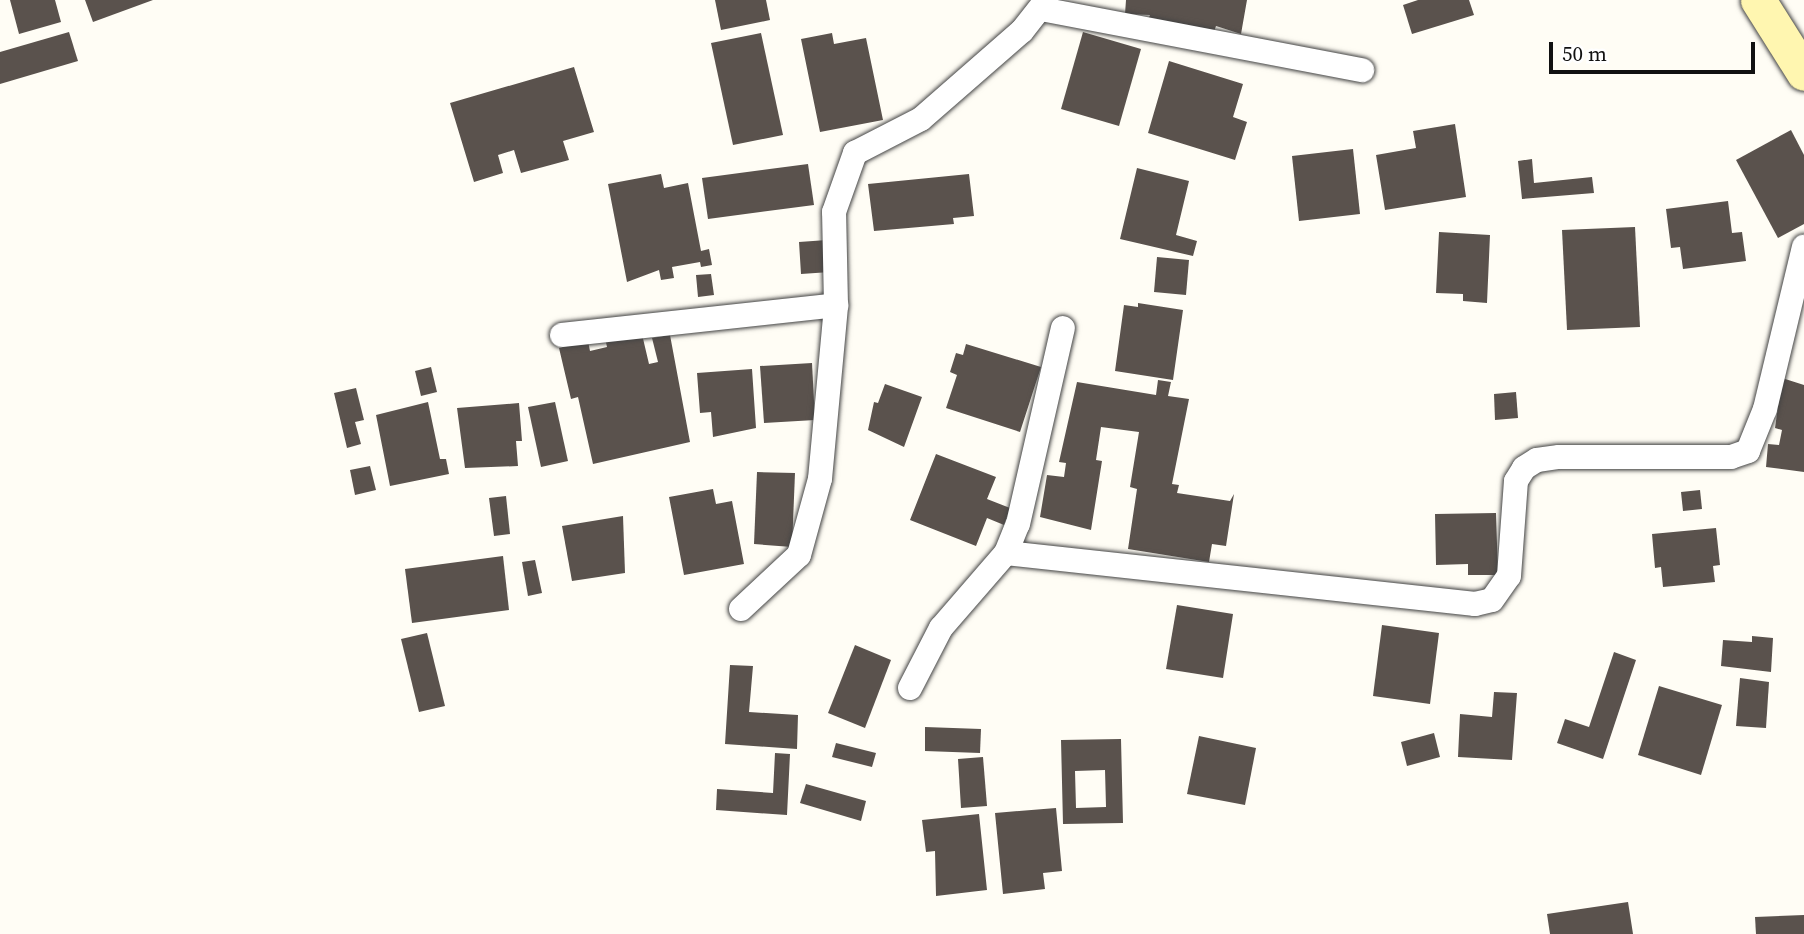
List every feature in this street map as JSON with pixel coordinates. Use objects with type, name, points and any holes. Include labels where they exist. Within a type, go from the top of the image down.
[{"type":"main road","points":[[1758,0],[1804,73]]},
{"type":"street","points":[[741,609],[799,555],[820,479],[836,305],[834,212],[855,153],[921,119],[1021,32],[1044,4],[1362,70]]},
{"type":"street","points":[[1006,553],[1475,604],[1492,600],[1509,576],[1516,481],[1524,468],[1559,457],[1731,457],[1748,451],[1765,409],[1804,247]]},
{"type":"street","points":[[562,335],[836,305]]},
{"type":"street","points":[[910,688],[941,628],[1006,553],[1018,524],[1063,328]]},
{"type":"building","points":[[10,0],[55,0],[61,22],[19,34]]},
{"type":"building","points":[[85,0],[153,0],[93,22]]},
{"type":"building","points":[[715,0],[766,0],[770,20],[721,30]]},
{"type":"building","points":[[1126,0],[1247,0],[1241,34],[1216,26],[1213,34],[1147,22],[1150,15],[1125,14]]},
{"type":"building","points":[[1418,0],[1469,0],[1474,15],[1412,34],[1403,5]]},
{"type":"building","points":[[69,32],[78,61],[0,84],[0,52]]},
{"type":"building","points":[[1083,32],[1141,49],[1119,126],[1061,109]]},
{"type":"building","points":[[761,33],[783,135],[733,145],[711,43]]},
{"type":"building","points":[[832,33],[834,44],[866,38],[883,120],[820,132],[801,39]]},
{"type":"building","points":[[1169,61],[1243,84],[1233,117],[1247,122],[1235,160],[1148,133]]},
{"type":"building","points":[[574,67],[594,132],[563,141],[569,160],[521,173],[514,150],[498,155],[503,173],[474,182],[450,103]]},
{"type":"building","points":[[1455,124],[1466,197],[1385,210],[1376,155],[1416,148],[1413,131]]},
{"type":"building","points":[[1791,130],[1804,155],[1804,224],[1778,238],[1736,160]]},
{"type":"building","points":[[1353,149],[1360,214],[1299,221],[1292,156]]},
{"type":"building","points":[[1532,159],[1534,183],[1592,177],[1594,193],[1522,199],[1518,161]]},
{"type":"building","points":[[808,164],[814,205],[708,219],[702,178]]},
{"type":"building","points":[[1137,168],[1189,181],[1176,235],[1197,241],[1193,256],[1120,239]]},
{"type":"building","points":[[661,174],[664,188],[688,183],[701,251],[709,249],[712,265],[701,267],[700,262],[672,267],[674,278],[661,280],[659,270],[627,282],[608,184]]},
{"type":"building","points":[[969,174],[974,216],[953,218],[954,224],[874,231],[868,184]]},
{"type":"building","points":[[1728,201],[1732,233],[1742,232],[1746,261],[1683,269],[1680,247],[1671,248],[1666,209]]},
{"type":"building","points":[[1635,227],[1640,327],[1567,330],[1562,230]]},
{"type":"building","points":[[1439,232],[1490,235],[1487,303],[1463,301],[1463,294],[1436,293]]},
{"type":"building","points":[[827,240],[830,272],[801,274],[799,242]]},
{"type":"building","points":[[1157,257],[1189,260],[1186,295],[1154,292]]},
{"type":"building","points":[[711,274],[714,295],[698,297],[696,275]]},
{"type":"building","points":[[1138,303],[1183,310],[1173,380],[1115,371],[1124,305],[1138,307]]},
{"type":"building","points":[[641,330],[649,364],[658,362],[652,338],[670,335],[690,442],[593,464],[578,397],[571,399],[559,348],[588,341],[590,351],[607,347],[605,338]]},
{"type":"building","points":[[966,344],[1041,367],[1020,432],[946,408],[957,375],[950,372],[956,353],[963,355]]},
{"type":"building","points":[[812,363],[815,420],[764,423],[760,366]]},
{"type":"building","points":[[431,367],[437,392],[421,396],[415,371]]},
{"type":"building","points":[[752,369],[756,428],[713,437],[711,412],[700,413],[697,373]]},
{"type":"building","points":[[1782,378],[1804,385],[1804,472],[1766,467],[1768,444],[1779,445],[1782,430],[1775,428]]},
{"type":"building","points":[[1158,380],[1171,382],[1168,396],[1189,399],[1172,484],[1179,485],[1177,493],[1230,501],[1234,494],[1226,546],[1212,544],[1209,562],[1128,549],[1137,489],[1130,487],[1139,432],[1101,427],[1096,460],[1102,461],[1091,530],[1040,517],[1047,475],[1064,477],[1066,463],[1059,462],[1077,382],[1156,395]]},
{"type":"building","points":[[885,384],[922,397],[904,447],[868,430],[874,402],[878,403]]},
{"type":"building","points":[[356,388],[364,420],[355,422],[361,444],[347,448],[334,393]]},
{"type":"building","points":[[1516,392],[1518,418],[1495,420],[1494,394]]},
{"type":"building","points":[[428,402],[440,459],[446,459],[449,474],[390,486],[376,415]]},
{"type":"building","points":[[555,402],[568,461],[541,467],[528,407]]},
{"type":"building","points":[[519,403],[522,441],[516,441],[518,466],[465,468],[457,408]]},
{"type":"building","points":[[936,454],[996,477],[987,499],[1010,508],[1004,525],[987,518],[976,546],[910,520]]},
{"type":"building","points":[[370,466],[376,490],[355,495],[350,470]]},
{"type":"building","points":[[757,472],[795,473],[792,547],[754,544]]},
{"type":"building","points":[[713,489],[716,504],[732,501],[744,564],[684,575],[669,497]]},
{"type":"building","points":[[1700,490],[1702,509],[1683,511],[1681,492]]},
{"type":"building","points":[[506,496],[510,534],[494,536],[489,498]]},
{"type":"building","points":[[1496,513],[1498,575],[1468,575],[1468,564],[1436,565],[1435,514]]},
{"type":"building","points":[[623,516],[625,573],[572,581],[562,526]]},
{"type":"building","points":[[1716,528],[1720,565],[1713,566],[1715,582],[1663,587],[1661,567],[1655,568],[1652,534]]},
{"type":"building","points":[[503,556],[509,610],[412,623],[405,569]]},
{"type":"building","points":[[535,560],[542,593],[528,596],[522,562]]},
{"type":"building","points":[[1177,605],[1233,614],[1223,678],[1166,669]]},
{"type":"building","points":[[1382,625],[1439,633],[1430,704],[1373,696]]},
{"type":"building","points":[[427,633],[445,706],[419,712],[401,639]]},
{"type":"building","points":[[1752,636],[1773,638],[1771,672],[1721,666],[1723,640],[1752,642]]},
{"type":"building","points":[[855,645],[891,660],[865,728],[828,713]]},
{"type":"building","points":[[1614,652],[1636,660],[1603,759],[1557,743],[1565,719],[1589,727]]},
{"type":"building","points":[[730,665],[753,666],[749,712],[798,715],[797,749],[725,744]]},
{"type":"building","points":[[1740,678],[1769,682],[1766,728],[1736,726]]},
{"type":"building","points":[[1659,686],[1722,705],[1701,775],[1638,755]]},
{"type":"building","points":[[1494,692],[1517,693],[1512,760],[1458,757],[1460,714],[1492,717]]},
{"type":"building","points":[[925,727],[981,729],[980,753],[925,751]]},
{"type":"building","points":[[1434,733],[1440,757],[1407,766],[1401,742]]},
{"type":"building","points":[[1199,736],[1256,748],[1245,805],[1187,794]]},
{"type":"building","points":[[1121,739],[1123,823],[1063,824],[1061,740]],"holes":[[[1105,770],[1106,807],[1076,808],[1075,771]]]},
{"type":"building","points":[[836,743],[876,753],[872,767],[832,757]]},
{"type":"building","points":[[775,753],[790,754],[787,815],[716,810],[717,789],[773,793]]},
{"type":"building","points":[[983,757],[987,806],[961,808],[958,759]]},
{"type":"building","points":[[806,784],[866,801],[861,821],[800,803]]},
{"type":"building","points":[[1056,808],[1062,871],[1043,873],[1045,889],[1003,894],[995,813]]},
{"type":"building","points":[[979,814],[987,890],[936,896],[935,851],[926,852],[922,820]]},
{"type":"building","points":[[1628,902],[1633,934],[1550,934],[1547,914]]},
{"type":"building","points":[[1804,915],[1804,934],[1756,934],[1755,917]]}]
